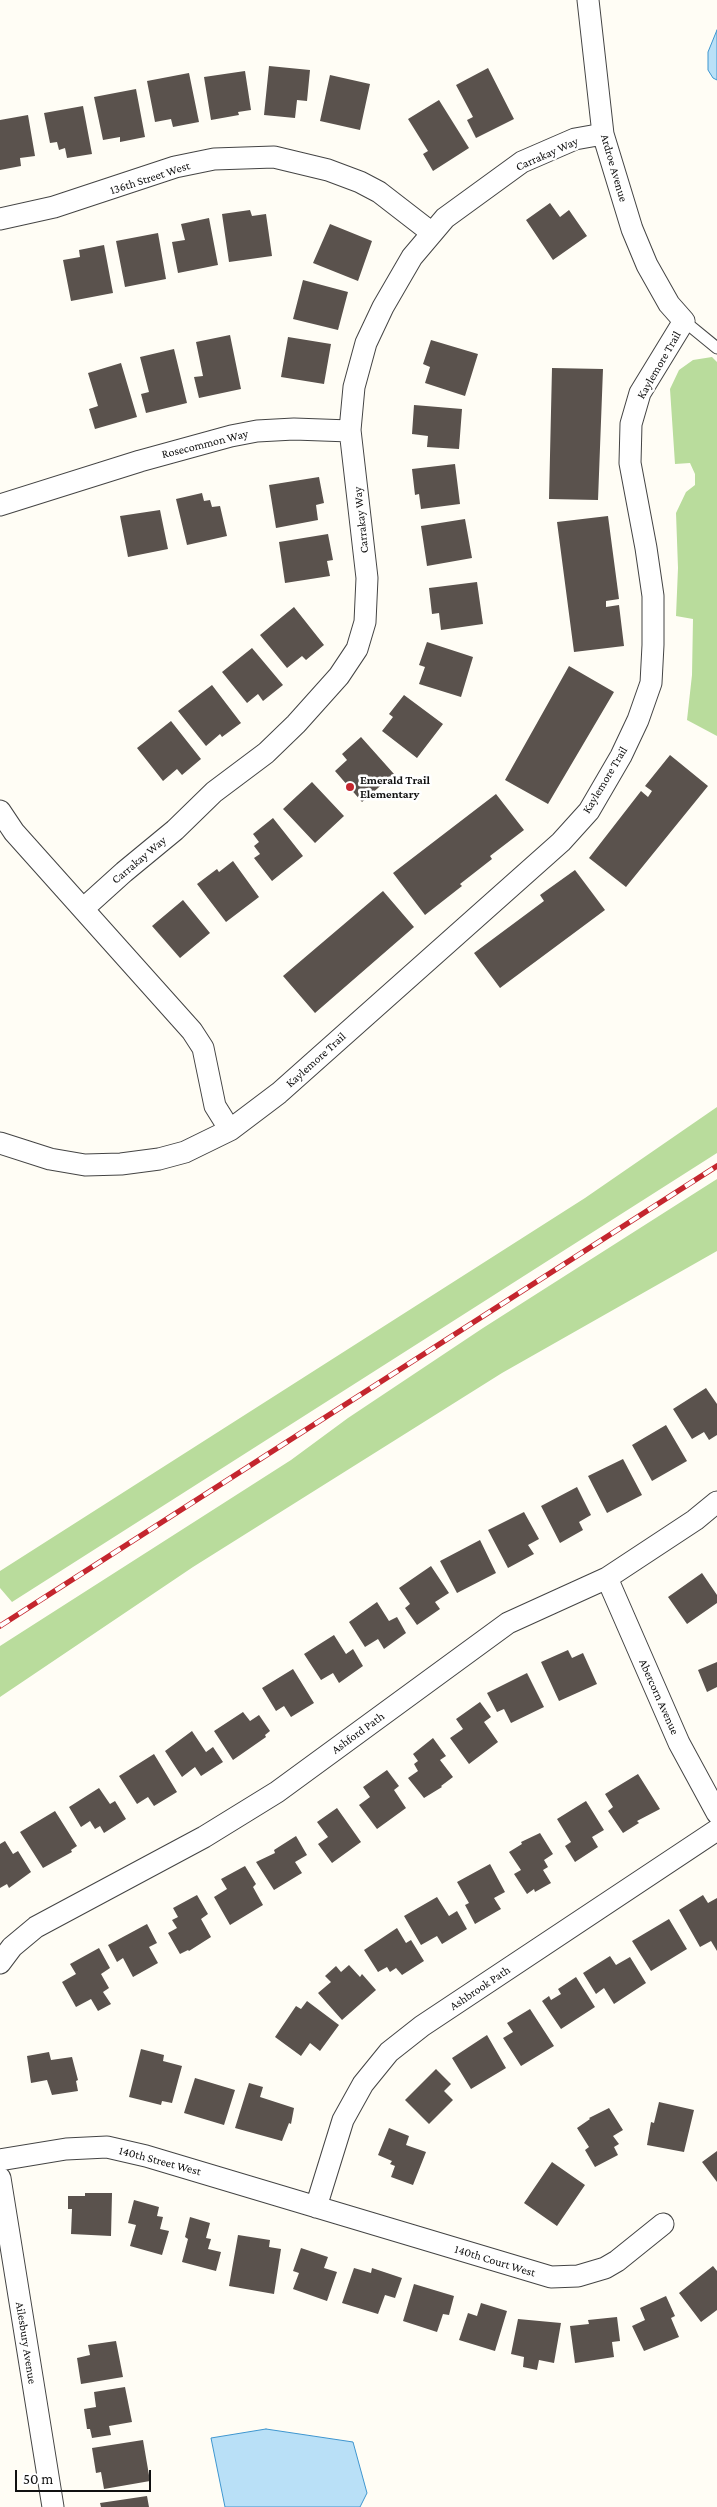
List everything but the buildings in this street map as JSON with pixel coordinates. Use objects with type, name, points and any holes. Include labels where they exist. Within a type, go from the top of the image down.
[{"type":"street","name":"Ardroe Avenue","points":[[588,0],[603,134],[632,229],[647,265],[669,304],[684,322]]},
{"type":"street","name":"Carrakay Way","points":[[83,910],[124,872],[175,830],[214,792],[266,753],[296,724],[339,676],[357,649],[365,622],[367,578],[350,431],[354,387],[366,343],[383,307],[412,257],[445,218],[522,162],[575,139],[603,134]]},
{"type":"street","name":"136th Street West","points":[[0,219],[54,208],[175,167],[214,159],[274,157],[328,170],[360,182],[379,192],[432,233]]},
{"type":"street","name":"Kaylemore Trail","points":[[0,1143],[50,1159],[85,1165],[121,1164],[159,1159],[185,1152],[230,1130],[279,1093],[561,842],[588,811],[621,756],[638,720],[651,683],[654,645],[652,586],[630,463],[631,424],[640,393],[684,322]]},
{"type":"street","name":"Rosecommon Way","points":[[0,505],[156,457],[257,431],[294,429],[350,431]]},
{"type":"street","points":[[0,811],[14,832],[192,1031],[202,1048],[215,1106],[230,1130]]},
{"type":"street","name":"Ashford Path","points":[[0,1963],[12,1947],[36,1927],[204,1837],[277,1792],[508,1623],[607,1578],[695,1520],[717,1502]]},
{"type":"street","name":"Abercorn Avenue","points":[[607,1578],[680,1743],[717,1813]]},
{"type":"street","name":"Ashbrook Path","points":[[316,2207],[343,2120],[363,2084],[389,2052],[422,2026],[717,1830]]},
{"type":"street","name":"140th Street West","points":[[0,2160],[66,2150],[107,2147],[146,2156],[316,2207]]},
{"type":"street","name":"Ailesbury Avenue","points":[[0,2178],[53,2507]]},
{"type":"street","name":"140th Court West","points":[[316,2207],[537,2274],[564,2278],[592,2273],[617,2262],[663,2224]]},
{"type":"lane","points":[[684,322],[717,348]]},
{"type":"green space","points":[[712,357],[717,362],[717,736],[687,720],[692,675],[693,619],[676,616],[678,568],[676,513],[686,492],[695,485],[695,474],[690,463],[675,464],[670,389],[679,370],[693,360]]},
{"type":"green space","points":[[717,1107],[717,1153],[12,1602],[0,1588],[0,1571],[585,1198]]},
{"type":"green space","points":[[717,1179],[717,1251],[502,1373],[193,1567],[0,1697],[0,1646],[291,1460],[348,1418],[483,1328]]},
{"type":"water","points":[[717,30],[717,80],[713,78],[708,70],[708,52]]},
{"type":"water","points":[[266,2429],[353,2442],[367,2493],[360,2507],[225,2507],[211,2438]]},
{"type":"railway","points":[[0,1626],[717,1166]]},
{"type":"place","name":"Emerald Trail Elementary","points":[[350,787]]}]
